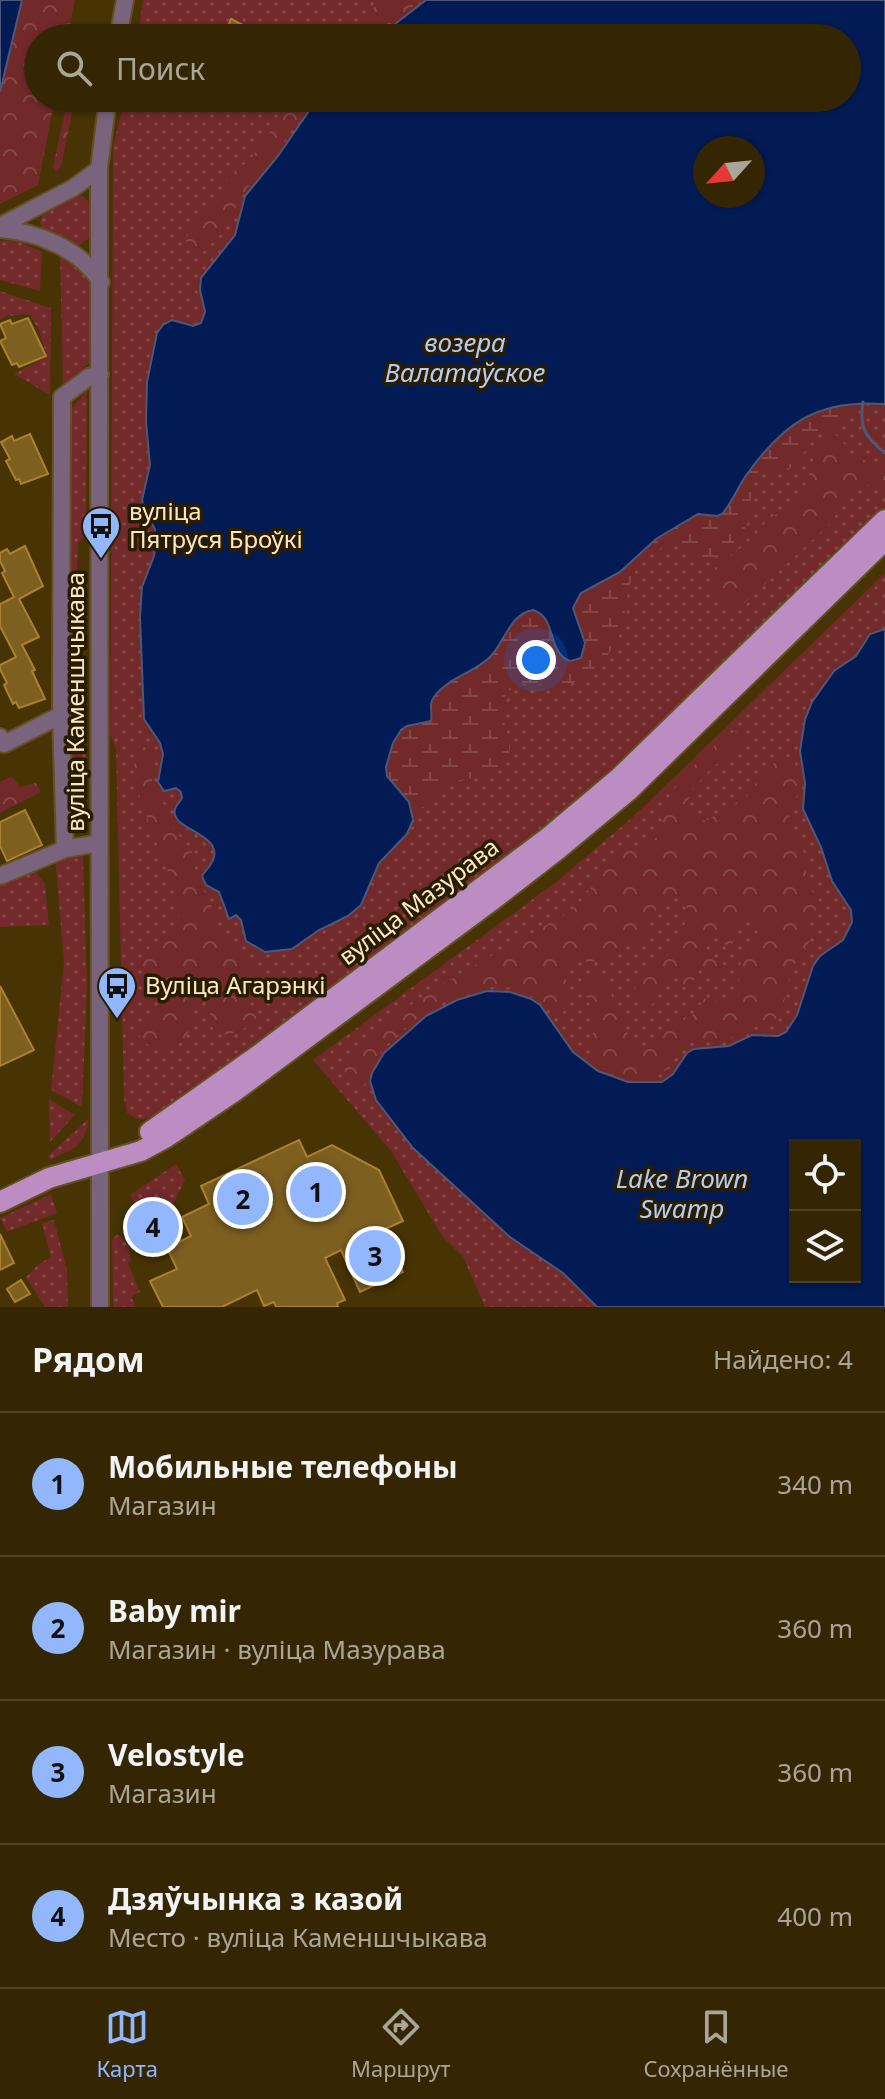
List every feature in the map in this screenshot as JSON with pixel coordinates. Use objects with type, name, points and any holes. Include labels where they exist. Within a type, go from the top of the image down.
[{"type":"main road","name":"вуліца Мазурава","points":[[99,1163],[158,1127],[256,1057],[549,837],[619,778],[885,520]]},
{"type":"main road","name":"вуліца Мазурава","points":[[99,1163],[141,1151],[232,1093],[558,849],[629,790],[885,540]]},
{"type":"main road","points":[[0,1202],[49,1178],[99,1163]]},
{"type":"street","points":[[120,24],[124,1]]},
{"type":"street","name":"вуліца Каменшчыкава","points":[[100,1307],[99,169],[106,112]]},
{"type":"street","points":[[0,228],[73,188],[99,169]]},
{"type":"street","points":[[73,188],[85,188],[100,203]]},
{"type":"street","points":[[40,205],[35,211],[34,220],[36,230],[43,238]]},
{"type":"street","points":[[0,228],[27,232],[80,257],[101,282]]},
{"type":"street","points":[[64,250],[87,248],[101,236]]},
{"type":"street","points":[[65,849],[61,715],[62,397],[89,377],[100,374]]},
{"type":"street","points":[[0,737],[4,744],[61,715]]},
{"type":"street","points":[[0,876],[65,849],[99,843]]},
{"type":"green space","points":[[22,0],[75,0],[70,24],[24,24],[24,112],[52,112],[38,185],[0,204],[0,92]]},
{"type":"green space","name":"возера Валатаўское","points":[[143,0],[885,0],[885,510],[616,773],[337,987],[158,1114],[142,1119],[127,1113],[124,1098],[116,749],[110,734],[113,147],[122,112],[861,112],[861,24],[140,24]]},
{"type":"green space","points":[[383,0],[421,0],[391,24],[360,24]]},
{"type":"green space","points":[[65,112],[72,112],[61,167],[56,172],[53,167]]},
{"type":"green space","points":[[284,112],[304,112],[247,188],[221,234],[201,254],[191,254],[186,240],[191,225],[214,206],[228,177],[249,161]]},
{"type":"green space","points":[[82,196],[92,204],[92,236],[80,245],[74,245],[42,230],[42,213],[72,197]]},
{"type":"green space","points":[[16,240],[42,252],[40,291],[0,280],[0,241]]},
{"type":"green space","points":[[60,255],[80,265],[91,283],[91,362],[63,385]]},
{"type":"green space","points":[[0,291],[51,308],[50,395],[14,374],[47,356],[38,328],[29,314],[7,316],[0,320]]},
{"type":"green space","points":[[87,390],[86,533],[78,544],[77,574],[87,586],[87,619],[80,629],[80,656],[87,663],[85,798],[84,818],[77,829],[68,822],[66,415]]},
{"type":"green space","points":[[863,402],[851,407],[838,426],[816,435],[794,467],[771,470],[759,476],[751,491],[745,529],[724,551],[704,558],[673,544],[653,553],[640,564],[632,578],[622,626],[606,657],[585,676],[567,685],[525,684],[513,688],[502,705],[509,742],[506,761],[490,774],[457,781],[442,788],[424,806],[411,827],[409,806],[387,776],[389,754],[399,732],[405,727],[431,721],[431,703],[440,690],[489,658],[521,615],[530,609],[538,610],[552,640],[583,637],[573,608],[581,593],[620,572],[656,539],[698,514],[722,514],[753,465],[775,439],[816,412]]},
{"type":"green space","points":[[836,435],[851,455],[866,461],[885,463],[885,488],[860,484],[849,490],[832,522],[740,607],[727,607],[714,593],[713,569],[749,542],[769,518],[801,501],[817,447],[822,440]]},
{"type":"green space","points":[[885,573],[885,1307],[485,1307],[463,1257],[442,1236],[391,1151],[313,1060],[556,882],[634,816]]},
{"type":"green space","points":[[737,731],[744,738],[740,753],[713,766],[691,791],[686,807],[692,818],[707,820],[746,797],[768,766],[788,757],[795,762],[799,792],[789,811],[791,831],[806,856],[806,882],[820,903],[808,922],[809,942],[792,969],[781,1014],[771,1023],[750,1028],[733,1037],[690,1043],[678,1052],[666,1070],[654,1078],[623,1078],[603,1069],[593,1060],[590,1048],[594,1027],[592,1009],[580,982],[585,974],[597,978],[606,986],[627,1032],[645,1047],[661,1041],[671,1021],[693,1015],[705,998],[727,1005],[738,997],[740,965],[757,940],[757,926],[752,920],[737,925],[732,946],[727,946],[717,936],[709,939],[706,948],[710,956],[727,967],[724,976],[700,968],[688,988],[682,986],[674,974],[658,992],[650,1009],[642,1007],[635,988],[639,975],[668,955],[673,940],[689,918],[683,902],[668,897],[655,911],[642,941],[622,944],[602,962],[580,961],[570,965],[565,976],[569,1003],[563,1012],[552,1011],[521,990],[483,988],[464,994],[444,1002],[408,1025],[378,1056],[364,1085],[356,1088],[349,1082],[345,1067],[357,1048],[380,1027],[447,982],[572,910],[610,861],[654,840],[672,792],[710,750]]},
{"type":"green space","points":[[139,747],[153,752],[152,783],[174,829],[192,852],[197,880],[209,899],[219,930],[231,948],[252,960],[258,971],[243,991],[245,999],[257,1012],[255,1022],[234,1033],[220,1034],[215,1031],[210,1015],[216,982],[208,974],[193,986],[192,1020],[187,1034],[179,1044],[165,1048],[148,1045],[138,1033],[141,1025],[160,1016],[163,1005],[162,999],[146,982],[142,962],[151,945],[173,937],[179,920],[168,871],[138,789],[134,765]]},
{"type":"green space","points":[[12,776],[20,787],[36,783],[41,792],[0,813],[0,782]]},
{"type":"green space","points":[[70,853],[83,856],[87,988],[82,1107],[51,1090],[64,962],[55,858]]},
{"type":"green space","points":[[34,869],[45,884],[49,925],[0,927],[0,886]]},
{"type":"green space","points":[[49,1099],[75,1115],[50,1142]]},
{"type":"green space","points":[[89,1118],[81,1141],[50,1160],[48,1156]]},
{"type":"green space","points":[[176,1164],[185,1180],[168,1215],[138,1209],[130,1195]]},
{"type":"green space","points":[[51,1194],[57,1213],[7,1232],[0,1218]]},
{"type":"green space","points":[[54,1220],[67,1270],[68,1307],[45,1307],[26,1277],[51,1257],[42,1223]]},
{"type":"green space","points":[[118,1234],[128,1245],[131,1261],[128,1263],[140,1292],[131,1297],[136,1307],[113,1307],[112,1239]]},
{"type":"water","points":[[0,0],[22,0],[0,92]]},
{"type":"water","name":"возера Валатаўское","points":[[426,0],[885,0],[885,404],[840,406],[804,418],[773,442],[759,458],[722,514],[698,514],[656,539],[620,572],[581,593],[573,608],[585,643],[581,658],[570,661],[563,657],[541,614],[533,610],[519,617],[491,656],[434,697],[431,721],[407,726],[393,743],[386,767],[387,776],[409,802],[413,820],[407,834],[379,863],[361,905],[292,949],[265,952],[246,941],[241,920],[236,915],[229,919],[219,892],[206,885],[202,876],[212,862],[214,851],[211,844],[175,816],[182,798],[181,792],[176,788],[164,791],[158,782],[163,754],[160,743],[144,719],[140,617],[142,587],[156,542],[155,529],[142,500],[150,465],[146,422],[147,382],[157,333],[172,320],[193,326],[201,323],[205,312],[201,278],[235,235],[245,196],[308,112],[861,112],[861,24],[395,24]]},
{"type":"water","name":"Lake Brown Swamp","points":[[885,629],[885,1307],[597,1307],[563,1273],[510,1237],[413,1148],[376,1100],[370,1081],[372,1073],[384,1053],[426,1016],[457,1000],[487,991],[510,992],[531,999],[540,1005],[573,1052],[598,1071],[628,1082],[662,1082],[694,1049],[729,1046],[752,1035],[778,1036],[786,1032],[797,1015],[813,966],[820,956],[843,940],[852,922],[851,910],[832,881],[821,847],[803,809],[805,783],[800,751],[805,719],[812,702],[834,671],[856,656],[870,634]]},
{"type":"building","points":[[28,318],[46,356],[19,367],[17,363],[12,365],[0,341],[6,338],[0,324],[10,320],[12,324]]},
{"type":"building","points":[[30,434],[48,474],[21,484],[6,461],[10,459],[1,442],[12,436],[14,441]]},
{"type":"building","points":[[25,546],[43,586],[19,599],[39,637],[22,645],[45,699],[19,708],[16,702],[13,704],[0,669],[0,665],[16,657],[0,626],[0,604],[14,597],[2,573],[5,571],[0,553],[7,549],[10,554]]},
{"type":"building","points":[[25,810],[42,845],[7,861],[0,846],[0,822]]},
{"type":"building","points":[[0,986],[34,1050],[0,1066]]},
{"type":"building","points":[[299,1140],[307,1157],[332,1145],[379,1170],[403,1221],[383,1230],[403,1272],[360,1292],[341,1250],[325,1258],[345,1300],[337,1303],[338,1307],[276,1307],[274,1302],[264,1306],[257,1290],[222,1307],[163,1307],[150,1281],[177,1269],[167,1248],[191,1236],[182,1217],[209,1204],[201,1186]]},
{"type":"building","points":[[0,1234],[14,1263],[0,1270]]},
{"type":"building","points":[[21,1280],[30,1294],[15,1302],[7,1289]]},
{"type":"waterway","points":[[863,402],[865,431],[885,453]]},
{"type":"place","name":"вуліца Пятруся Броўкі","points":[[101,560]]},
{"type":"place","name":"Вуліца Агарэнкі","points":[[117,1020]]},
{"type":"place","name":"Мобильные телефоны","points":[[316,1192]]},
{"type":"place","name":"Baby mir","points":[[243,1199]]},
{"type":"place","name":"Дзяўчынка з казой","points":[[153,1227]]},
{"type":"place","name":"Velostyle","points":[[375,1256]]}]
